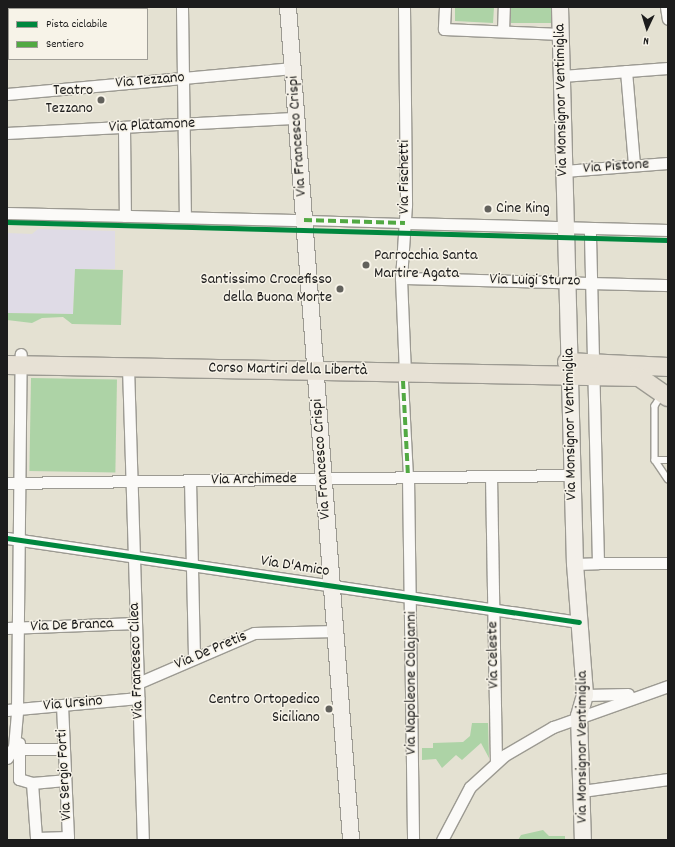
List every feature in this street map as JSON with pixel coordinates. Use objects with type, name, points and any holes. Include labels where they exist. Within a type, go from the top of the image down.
[{"type":"main road","name":"Via Francesco Crispi","points":[[288,7],[351,840]]},
{"type":"main road","name":"Via Monsignor Ventimiglia","points":[[560,7],[575,564],[585,695],[580,716],[583,840]]},
{"type":"main road","name":"Corso Martiri della Libertà","points":[[14,360],[128,367],[315,364]]},
{"type":"main road","name":"Corso Martiri della Libertà","points":[[14,360],[315,364],[404,371],[569,368],[593,369]]},
{"type":"main road","points":[[593,369],[668,367]]},
{"type":"main road","points":[[593,369],[639,377],[667,392]]},
{"type":"street","points":[[182,7],[185,217]]},
{"type":"street","name":"Via Fischetti","points":[[404,7],[405,223],[401,278],[408,477]]},
{"type":"street","points":[[445,7],[444,29],[561,34]]},
{"type":"street","points":[[503,32],[504,7]]},
{"type":"street","points":[[666,7],[668,19]]},
{"type":"street","name":"Via Tezzano","points":[[7,94],[293,68]]},
{"type":"street","points":[[562,76],[668,68]]},
{"type":"street","points":[[626,71],[634,165]]},
{"type":"street","name":"Via Platamone","points":[[7,133],[297,118]]},
{"type":"street","points":[[124,127],[125,216]]},
{"type":"street","name":"Via Pistone","points":[[564,171],[668,163]]},
{"type":"street","points":[[7,213],[668,230]]},
{"type":"street","points":[[590,228],[598,563]]},
{"type":"street","name":"Via Luigi Sturzo","points":[[401,278],[668,284]]},
{"type":"street","points":[[7,758],[14,747],[13,628],[19,538],[20,483],[14,360]]},
{"type":"street","name":"Via Francesco Cilea","points":[[128,367],[143,840]]},
{"type":"street","name":"Via Archimede","points":[[7,483],[572,475]]},
{"type":"street","name":"Via Celeste","points":[[491,476],[496,762]]},
{"type":"street","name":"Via Napoleone Colajanni","points":[[408,477],[412,597],[413,840]]},
{"type":"street","points":[[190,480],[194,657]]},
{"type":"street","name":"Via D'Amico","points":[[7,538],[19,538],[579,622]]},
{"type":"street","points":[[575,564],[668,563]]},
{"type":"street","name":"Via De Branca","points":[[13,628],[136,623]]},
{"type":"street","name":"Via De Pretis","points":[[138,683],[194,657],[254,633],[336,631]]},
{"type":"street","points":[[442,840],[470,787],[496,762],[538,733],[637,694],[668,686]]},
{"type":"street","points":[[585,695],[637,694]]},
{"type":"street","name":"Via Ursino","points":[[14,712],[62,705],[138,698]]},
{"type":"street","name":"Via Sergio Forti","points":[[32,783],[36,838],[65,839],[68,837],[62,705]]},
{"type":"street","points":[[14,712],[19,749],[18,779],[32,783],[65,780]]},
{"type":"street","points":[[19,749],[64,749]]},
{"type":"street","points":[[582,791],[668,779]]},
{"type":"lane","points":[[667,392],[655,406],[655,460],[668,479]]},
{"type":"lane","points":[[655,460],[668,460]]},
{"type":"shaded area","points":[[38,229],[115,231],[115,269],[75,269],[73,314],[7,313],[7,233],[32,234]]},
{"type":"green space","points":[[455,7],[494,7],[493,23],[455,21]]},
{"type":"green space","points":[[511,7],[553,7],[553,23],[511,23]]},
{"type":"green space","points":[[75,269],[123,270],[121,325],[72,324],[63,317],[42,318],[32,323],[7,320],[7,313],[73,314]]},
{"type":"green space","points":[[31,378],[117,380],[115,472],[29,471]]},
{"type":"green space","points":[[472,723],[488,723],[489,758],[481,743],[462,760],[456,755],[442,768],[436,759],[422,760],[422,748],[433,748],[433,743],[463,742],[470,736]]},
{"type":"green space","points":[[543,830],[549,836],[565,836],[565,840],[518,840],[521,835]]},
{"type":"marked path","points":[[304,220],[405,223]]},
{"type":"marked path","points":[[403,381],[408,477]]},
{"type":"cycle path","points":[[7,222],[668,240]]},
{"type":"cycle path","points":[[7,538],[579,622]]},
{"type":"place","name":"Teatro Tezzano","points":[[101,100]]},
{"type":"place","name":"Cine King","points":[[488,209]]},
{"type":"place","name":"Parrocchia Santa Martire Agata","points":[[366,265]]},
{"type":"place","name":"Santissimo Crocefisso della Buona Morte","points":[[340,289]]},
{"type":"place","name":"Centro Ortopedico Siciliano","points":[[329,709]]}]
